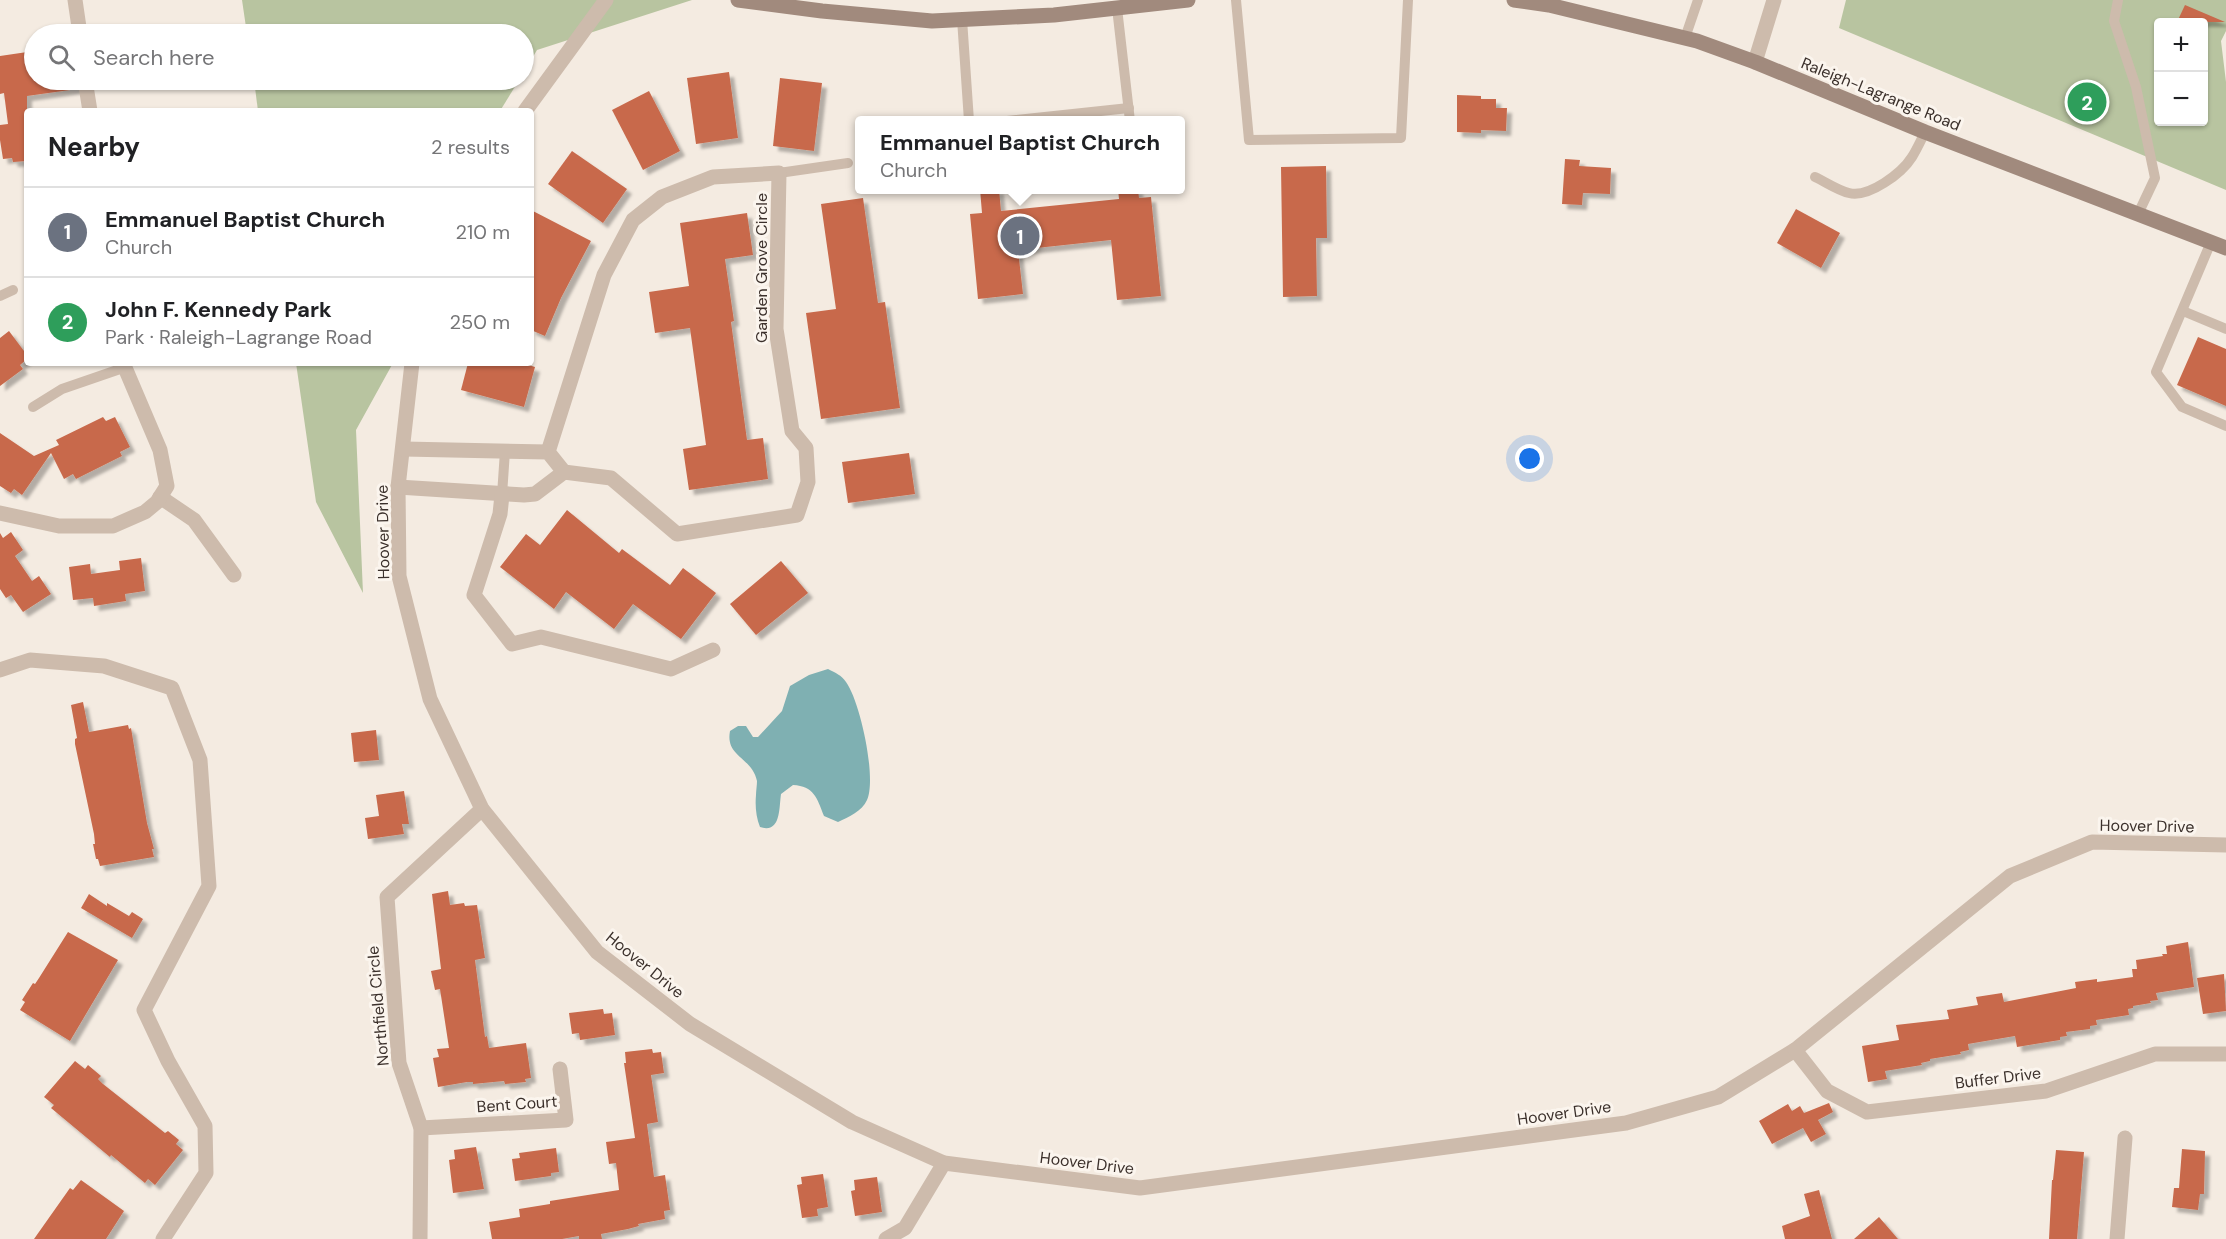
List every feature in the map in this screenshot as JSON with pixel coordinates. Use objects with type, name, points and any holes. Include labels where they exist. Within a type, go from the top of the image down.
[{"type":"main road","points":[[738,0],[821,6],[932,21],[1054,15],[1188,0]]},
{"type":"main road","name":"Raleigh-Lagrange Road","points":[[1514,0],[1550,2],[1686,38],[1755,62],[1925,132],[2226,248]]},
{"type":"street","points":[[75,0],[79,24]]},
{"type":"street","points":[[527,108],[606,0]]},
{"type":"street","points":[[1755,62],[1774,0]]},
{"type":"street","points":[[87,90],[90,108]]},
{"type":"street","name":"Garden Grove Circle","points":[[548,452],[604,275],[633,220],[662,197],[713,177],[779,174],[776,329],[792,431],[806,448],[808,482],[797,514],[677,534],[611,478],[564,472]]},
{"type":"street","points":[[0,513],[59,526],[113,526],[145,512],[157,502],[167,486],[160,450],[123,366]]},
{"type":"street","name":"Hoover Drive","points":[[412,366],[398,487],[399,576],[430,699],[482,809],[597,952],[690,1024],[852,1122],[944,1163],[1140,1188],[1626,1123],[1718,1096],[1796,1050],[2010,876],[2092,842],[2226,845]]},
{"type":"street","points":[[398,487],[502,495],[535,494],[564,472],[548,452],[404,449]]},
{"type":"street","points":[[502,495],[500,514],[474,595],[512,644],[541,636],[671,669],[713,650]]},
{"type":"street","points":[[160,497],[194,520],[234,575]]},
{"type":"street","points":[[0,670],[30,660],[104,666],[172,688],[200,760],[209,886],[144,1010],[168,1061],[205,1126],[206,1173],[163,1239]]},
{"type":"street","name":"Northfield Circle","points":[[420,1239],[421,1128],[399,1063],[387,897],[482,809]]},
{"type":"street","name":"Buffer Drive","points":[[1796,1050],[1827,1091],[1867,1112],[2046,1091],[2155,1054],[2226,1054]]},
{"type":"street","name":"Bent Court","points":[[421,1128],[566,1120],[560,1069]]},
{"type":"street","points":[[2117,1239],[2125,1138]]},
{"type":"street","points":[[886,1239],[905,1228],[944,1163]]},
{"type":"lane","points":[[1236,0],[1249,140],[1401,138],[1408,0]]},
{"type":"lane","points":[[1686,38],[1698,0]]},
{"type":"lane","points":[[2118,0],[2114,21],[2136,87],[2155,178],[2138,214]]},
{"type":"lane","points":[[1117,8],[1130,116]]},
{"type":"lane","points":[[962,20],[969,116]]},
{"type":"lane","points":[[1048,116],[1129,108]]},
{"type":"lane","points":[[1815,177],[1850,193],[1861,194],[1883,184],[1901,170],[1911,158],[1925,132]]},
{"type":"lane","points":[[779,174],[848,163]]},
{"type":"lane","points":[[2211,242],[2156,372],[2182,407],[2226,426]]},
{"type":"lane","points":[[0,296],[13,290]]},
{"type":"lane","points":[[2183,311],[2226,329]]},
{"type":"lane","points":[[33,407],[62,389],[123,366]]},
{"type":"lane","points":[[502,495],[505,451]]},
{"type":"green space","points":[[242,0],[692,0],[537,50],[534,55],[534,24],[246,24]]},
{"type":"green space","points":[[1846,0],[2226,0],[2226,31],[2221,41],[2226,82],[2226,190],[1839,28]]},
{"type":"green space","points":[[255,90],[513,90],[502,108],[258,108]]},
{"type":"green space","points":[[296,366],[391,366],[356,430],[363,593],[316,502]]},
{"type":"water","points":[[828,669],[844,680],[857,705],[866,740],[870,775],[867,800],[859,810],[838,822],[824,816],[814,794],[806,788],[793,785],[781,794],[778,818],[772,827],[760,827],[756,807],[757,781],[750,767],[731,746],[730,731],[738,726],[746,726],[753,737],[758,737],[782,711],[790,686],[809,675]]},
{"type":"building","points":[[2185,5],[2225,22],[2208,22],[2208,18],[2179,18]]},
{"type":"building","points":[[24,52],[24,90],[70,90],[27,96],[27,108],[24,108],[24,161],[13,162],[12,158],[3,159],[0,125],[8,124],[4,93],[0,94],[0,56]]},
{"type":"building","points":[[729,72],[738,138],[696,144],[687,78]]},
{"type":"building","points":[[780,78],[822,83],[814,151],[773,146]]},
{"type":"building","points":[[649,91],[680,151],[643,170],[612,110]]},
{"type":"building","points":[[1457,95],[1496,99],[1496,108],[1507,108],[1506,131],[1457,132]]},
{"type":"building","points":[[572,151],[627,189],[603,223],[548,184]]},
{"type":"building","points":[[1565,159],[1580,160],[1579,166],[1611,168],[1610,194],[1583,193],[1582,205],[1562,204]]},
{"type":"building","points":[[1326,166],[1327,238],[1316,238],[1317,296],[1283,297],[1281,167]]},
{"type":"building","points":[[980,194],[999,194],[1001,211],[1119,199],[1118,194],[1139,194],[1139,198],[1151,197],[1161,296],[1117,300],[1111,240],[1018,250],[1023,294],[978,299],[970,214],[982,213]]},
{"type":"building","points":[[863,198],[878,303],[885,302],[900,408],[821,419],[806,313],[836,309],[821,204]]},
{"type":"building","points":[[1796,209],[1840,233],[1821,268],[1777,243]]},
{"type":"building","points":[[534,212],[591,241],[561,298],[545,336],[534,331]]},
{"type":"building","points":[[747,213],[753,255],[725,259],[747,440],[763,438],[768,479],[689,490],[683,449],[706,445],[690,328],[655,333],[649,292],[689,286],[680,223]]},
{"type":"building","points":[[9,331],[24,351],[24,362],[20,365],[23,369],[0,386],[0,338]]},
{"type":"building","points":[[2198,337],[2226,349],[2226,406],[2177,385]]},
{"type":"building","points":[[467,366],[535,367],[524,407],[461,390]]},
{"type":"building","points":[[103,417],[106,421],[115,417],[130,447],[120,452],[122,456],[76,479],[73,474],[64,479],[51,453],[22,495],[14,489],[11,493],[0,486],[0,433],[34,456],[59,445],[56,440]]},
{"type":"building","points":[[909,453],[915,494],[848,503],[842,462]]},
{"type":"building","points":[[567,510],[619,553],[622,549],[670,585],[683,568],[716,593],[681,639],[633,604],[614,629],[566,592],[554,609],[500,567],[526,534],[540,545]]},
{"type":"building","points":[[11,532],[23,550],[15,556],[32,581],[39,576],[51,594],[23,612],[11,595],[6,598],[0,589],[0,533],[3,538]]},
{"type":"building","points":[[141,558],[145,591],[125,594],[126,601],[94,606],[93,598],[73,600],[69,567],[90,564],[91,574],[120,570],[119,561]]},
{"type":"building","points":[[781,561],[808,593],[756,635],[730,604]]},
{"type":"building","points":[[83,702],[89,732],[128,725],[129,729],[131,728],[154,857],[100,866],[96,859],[94,834],[75,744],[77,738],[71,705]]},
{"type":"building","points":[[376,730],[379,760],[354,762],[351,733]]},
{"type":"building","points":[[404,791],[409,824],[402,824],[404,834],[368,839],[365,818],[379,816],[376,795]]},
{"type":"building","points":[[448,891],[450,905],[464,903],[465,906],[477,905],[485,958],[475,960],[485,1037],[487,1036],[489,1048],[526,1043],[531,1078],[525,1079],[526,1082],[505,1084],[504,1081],[473,1084],[473,1082],[467,1082],[438,1087],[433,1058],[439,1057],[437,1049],[449,1048],[440,989],[435,990],[431,971],[441,969],[432,894]]},
{"type":"building","points":[[89,894],[107,906],[107,903],[129,916],[132,912],[143,919],[132,938],[81,908]]},
{"type":"building","points":[[68,932],[118,960],[70,1041],[20,1010],[25,1002],[22,1000],[33,983],[35,984]]},
{"type":"building","points":[[2188,942],[2194,987],[2156,993],[2158,1000],[2133,1006],[2128,1009],[2129,1015],[2096,1020],[2097,1025],[2090,1026],[2090,1029],[2066,1032],[2067,1036],[2060,1037],[2060,1040],[2017,1047],[2015,1036],[1968,1044],[1969,1050],[1960,1052],[1961,1054],[1930,1059],[1930,1061],[1921,1063],[1922,1065],[1885,1071],[1887,1079],[1868,1082],[1862,1046],[1899,1040],[1896,1025],[1949,1019],[1947,1010],[1978,1005],[1976,997],[2002,993],[2004,1002],[2076,988],[2075,982],[2097,979],[2097,982],[2133,977],[2132,969],[2137,969],[2136,960],[2163,956],[2162,954],[2167,954],[2166,946]]},
{"type":"building","points":[[2224,974],[2226,1011],[2203,1014],[2197,978]]},
{"type":"building","points":[[603,1009],[604,1014],[612,1013],[615,1035],[580,1040],[579,1033],[572,1034],[569,1013]]},
{"type":"building","points":[[652,1049],[653,1053],[661,1052],[664,1073],[651,1075],[658,1122],[647,1124],[654,1177],[665,1175],[670,1210],[664,1211],[665,1219],[601,1234],[602,1239],[579,1239],[579,1236],[562,1239],[492,1239],[489,1222],[520,1217],[519,1209],[550,1204],[550,1201],[619,1190],[616,1163],[609,1164],[606,1142],[635,1138],[624,1063],[626,1063],[625,1052]]},
{"type":"building","points":[[75,1061],[85,1069],[88,1065],[101,1076],[98,1079],[103,1084],[165,1133],[168,1131],[179,1140],[176,1144],[183,1150],[155,1185],[148,1179],[145,1183],[51,1108],[54,1105],[44,1097]]},
{"type":"building","points":[[1829,1103],[1833,1112],[1818,1120],[1826,1134],[1811,1142],[1803,1128],[1772,1144],[1759,1121],[1788,1104],[1792,1111],[1800,1106],[1804,1113]]},
{"type":"building","points":[[476,1147],[484,1189],[453,1193],[449,1160],[455,1159],[454,1150]]},
{"type":"building","points":[[556,1148],[559,1172],[551,1173],[551,1176],[515,1181],[512,1159],[520,1158],[519,1153]]},
{"type":"building","points":[[2182,1149],[2205,1151],[2204,1194],[2200,1194],[2198,1210],[2172,1207],[2174,1188],[2179,1188]]},
{"type":"building","points":[[2056,1150],[2084,1152],[2077,1239],[2049,1239]]},
{"type":"building","points":[[823,1174],[828,1207],[817,1209],[818,1216],[802,1218],[797,1185],[802,1184],[801,1177]]},
{"type":"building","points":[[877,1177],[882,1212],[855,1216],[851,1191],[855,1190],[854,1180]]},
{"type":"building","points":[[81,1180],[124,1211],[106,1239],[34,1239],[70,1188],[73,1190]]},
{"type":"building","points":[[1819,1190],[1832,1239],[1785,1239],[1782,1226],[1810,1216],[1804,1194]]},
{"type":"building","points":[[1879,1217],[1898,1239],[1854,1239]]},
{"type":"place","name":"John F. Kennedy Park","points":[[2087,102]]},
{"type":"place","name":"Emmanuel Baptist Church","points":[[1020,236]]}]
